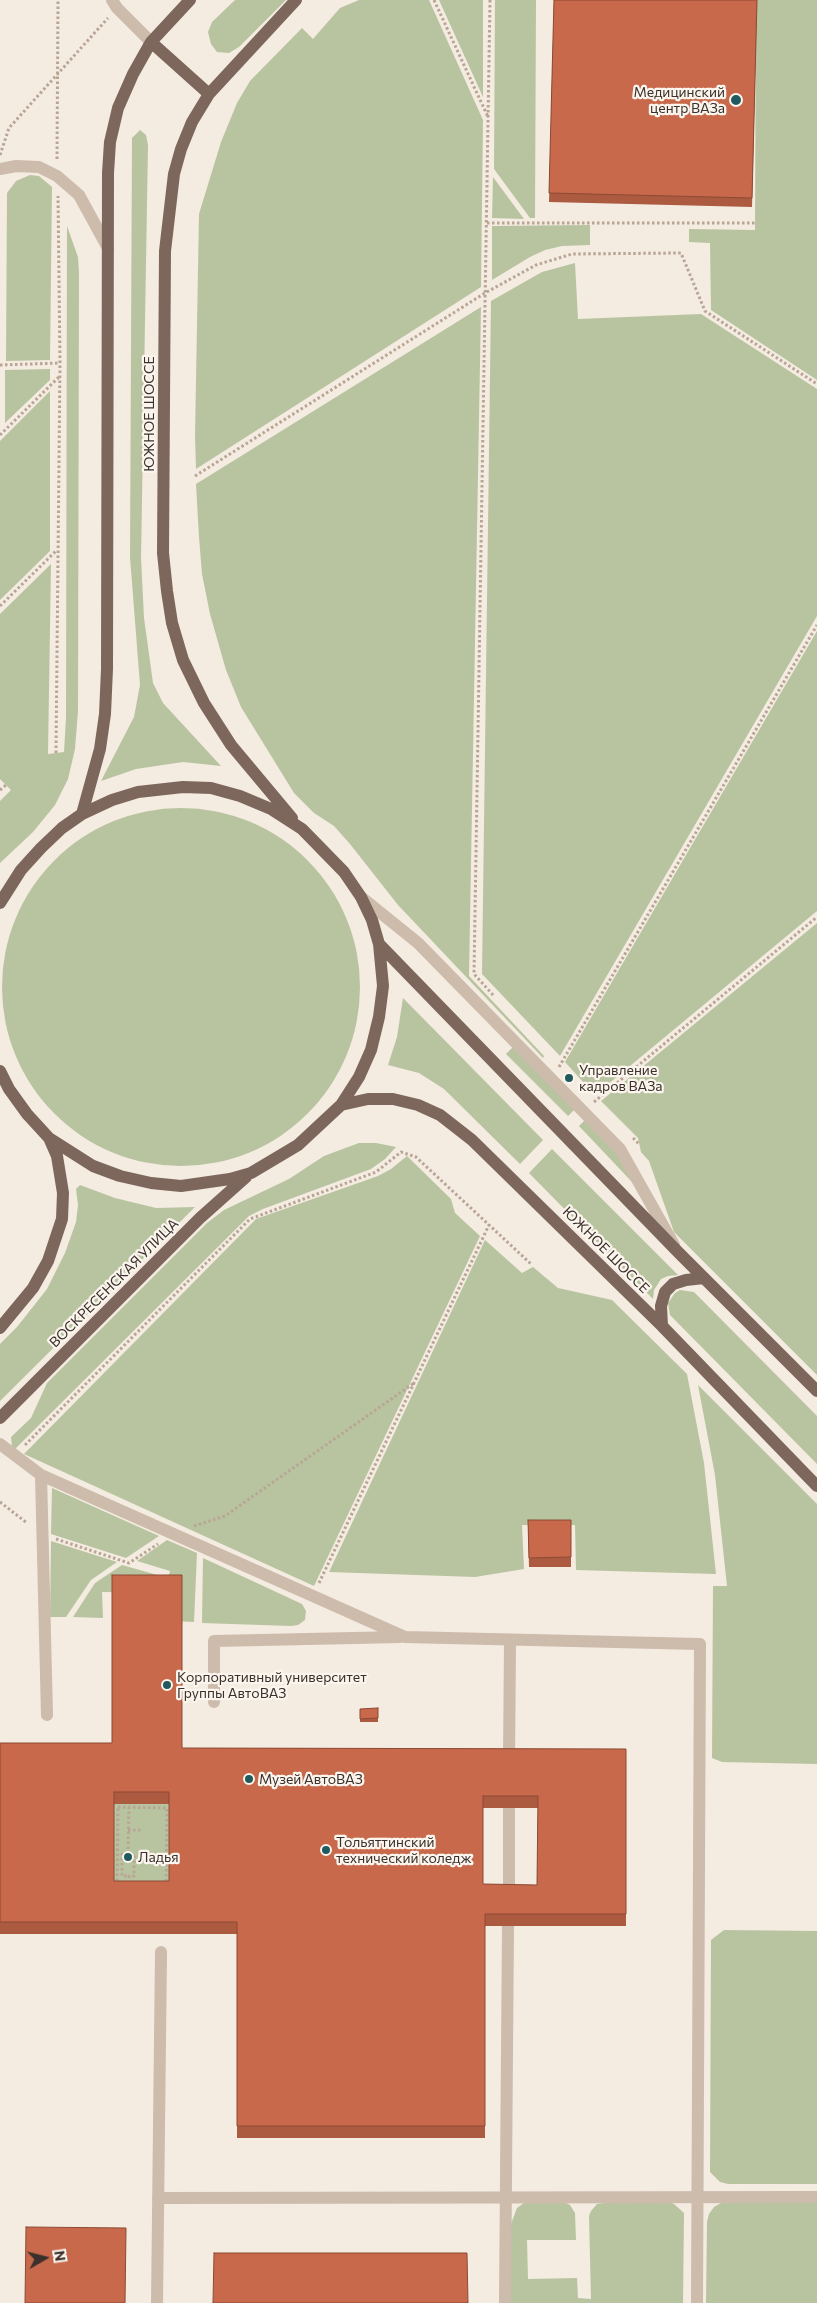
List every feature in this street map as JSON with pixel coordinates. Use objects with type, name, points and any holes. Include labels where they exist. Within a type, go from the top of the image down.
[{"type":"main road","points":[[82,814],[100,749],[105,714],[107,669],[108,173],[110,142],[118,108],[151,42],[190,0]]},
{"type":"main road","name":"ЮЖНОЕ ШОССЕ","points":[[296,0],[209,94],[192,122],[181,149],[174,174],[165,251],[163,553],[172,623],[183,660],[204,703],[231,745],[302,830]]},
{"type":"main road","points":[[151,42],[209,94]]},
{"type":"main road","points":[[0,886],[20,870],[62,828],[82,814],[112,800],[138,792],[183,787],[211,788],[240,796],[271,809],[302,830],[344,872],[361,897],[372,920],[379,944],[383,986],[380,1017],[371,1050],[359,1077],[341,1105],[298,1145],[251,1172],[207,1184],[181,1186],[151,1183],[120,1176],[93,1166],[49,1138],[27,1114],[0,1071]]},
{"type":"main road","points":[[0,902],[20,870]]},
{"type":"main road","points":[[379,944],[679,1253],[817,1391]]},
{"type":"main road","name":"ЮЖНОЕ ШОССЕ","points":[[341,1105],[368,1099],[393,1099],[418,1105],[440,1115],[472,1140],[662,1326],[817,1486]]},
{"type":"main road","points":[[0,1328],[33,1288],[48,1261],[62,1219],[62,1193],[57,1156],[49,1138]]},
{"type":"main road","name":"ВОСКРЕСЕНСКАЯ УЛИЦА","points":[[0,1418],[200,1218],[251,1172]]},
{"type":"main road","points":[[662,1326],[661,1306],[665,1292],[674,1284],[686,1280],[704,1278]]},
{"type":"street","points":[[112,3],[151,42]]},
{"type":"street","points":[[0,169],[16,166],[40,167],[57,176],[79,195],[108,248]]},
{"type":"street","points":[[361,897],[418,943],[620,1149],[679,1253]]},
{"type":"street","points":[[0,1444],[41,1475],[405,1637]]},
{"type":"street","points":[[41,1475],[46,1714]]},
{"type":"street","points":[[214,1702],[214,1641],[405,1637],[700,1644],[697,2303]]},
{"type":"street","points":[[509,1761],[510,1640]]},
{"type":"street","points":[[509,1808],[509,1896]]},
{"type":"street","points":[[506,2303],[508,1926]]},
{"type":"street","points":[[157,2303],[161,1952]]},
{"type":"street","points":[[158,2198],[817,2197]]},
{"type":"path","points":[[56,753],[60,376],[57,176],[58,0]]},
{"type":"path","points":[[434,0],[489,119]]},
{"type":"path","points":[[490,0],[474,974],[500,1002]]},
{"type":"path","points":[[0,155],[9,128],[58,76],[112,3]]},
{"type":"path","points":[[487,223],[756,223]]},
{"type":"path","points":[[195,476],[485,293],[536,265],[572,254],[681,253],[705,311],[817,384]]},
{"type":"path","points":[[0,365],[60,363]]},
{"type":"path","points":[[0,435],[60,376]]},
{"type":"path","points":[[0,606],[58,549]]},
{"type":"path","points":[[559,1067],[817,625]]},
{"type":"path","points":[[0,790],[6,785]]},
{"type":"path","points":[[593,1102],[817,917]]},
{"type":"path","points":[[552,1060],[566,1074]]},
{"type":"path","points":[[586,1095],[600,1108]]},
{"type":"path","points":[[626,1132],[639,1144]]},
{"type":"path","points":[[14,1456],[250,1219],[376,1172],[401,1152],[416,1157],[531,1264]]},
{"type":"path","points":[[312,1596],[489,1225]]},
{"type":"path","points":[[0,1502],[42,1535],[129,1563],[172,1534],[225,1516],[414,1383]]},
{"type":"path","points":[[118,1807],[166,1808],[166,1891],[129,1890],[117,1890],[118,1807]]},
{"type":"path","points":[[128,1854],[129,1807]]},
{"type":"path","points":[[128,1830],[142,1830]]},
{"type":"path","points":[[122,1854],[134,1854],[134,1876],[129,1876],[122,1876],[122,1854]]},
{"type":"path","points":[[129,1876],[129,1890]]},
{"type":"green space","points":[[235,0],[286,0],[239,47],[229,53],[217,52],[211,44],[208,32],[212,22]]},
{"type":"green space","points":[[359,0],[429,0],[483,120],[481,287],[196,469],[199,214],[221,142],[237,103],[250,81],[302,28],[313,39],[340,8]]},
{"type":"green space","points":[[439,0],[483,0],[483,97]]},
{"type":"green space","points":[[495,0],[536,0],[535,218],[530,218],[494,169]]},
{"type":"green space","points":[[756,0],[817,0],[817,380],[711,310],[710,243],[689,242],[689,229],[755,230]]},
{"type":"green space","points":[[140,130],[146,135],[148,145],[141,558],[144,618],[153,683],[163,703],[221,766],[183,762],[136,769],[101,781],[134,717],[140,685],[130,557],[132,138]]},
{"type":"green space","points":[[30,175],[39,176],[52,187],[50,360],[6,361],[7,193],[16,181]]},
{"type":"green space","points":[[493,177],[524,219],[492,218]]},
{"type":"green space","points":[[590,225],[590,245],[562,246],[545,250],[492,280],[492,226]]},
{"type":"green space","points":[[67,226],[78,257],[79,273],[78,711],[75,749],[68,779],[55,805],[33,832],[0,863],[0,801],[11,790],[0,779],[0,614],[51,564],[48,754],[64,752],[66,718]]},
{"type":"green space","points":[[575,263],[578,319],[701,314],[817,389],[817,616],[560,1056],[482,974],[491,301],[542,272]]},
{"type":"green space","points":[[481,307],[469,976],[544,1056],[543,1058],[398,905],[334,826],[314,813],[294,793],[241,707],[226,670],[210,614],[202,574],[196,484]]},
{"type":"green space","points":[[50,369],[50,380],[5,423],[5,370]]},
{"type":"green space","points":[[50,391],[50,551],[0,600],[0,441]]},
{"type":"green space","points":[[817,631],[817,911],[595,1095],[565,1062]]},
{"type":"green space","points":[[181,808],[216,811],[250,822],[281,838],[308,860],[330,887],[346,918],[357,952],[360,987],[357,1022],[346,1056],[330,1087],[308,1114],[281,1136],[250,1152],[216,1163],[181,1166],[146,1163],[112,1152],[81,1136],[54,1114],[32,1087],[16,1056],[5,1022],[2,987],[5,952],[16,918],[32,887],[54,860],[81,838],[112,822],[146,811]]},
{"type":"green space","points":[[817,923],[817,1375],[674,1232],[649,1161],[641,1152],[638,1138],[601,1101]]},
{"type":"green space","points":[[403,998],[543,1140],[520,1164],[444,1089],[419,1073],[388,1065],[397,1037]]},
{"type":"green space","points":[[514,1046],[575,1109],[568,1116],[506,1054]]},
{"type":"green space","points":[[586,1119],[617,1152],[633,1183],[579,1126]]},
{"type":"green space","points":[[359,1143],[376,1143],[396,1147],[385,1159],[371,1169],[249,1216],[15,1449],[12,1446],[11,1437],[31,1418],[47,1383],[207,1223],[224,1210],[289,1179],[324,1156]]},
{"type":"green space","points":[[552,1149],[678,1275],[661,1279],[654,1290],[653,1299],[529,1173]]},
{"type":"green space","points":[[407,1156],[451,1199],[455,1213],[480,1236],[314,1586],[24,1454],[256,1219],[378,1176],[391,1169]]},
{"type":"green space","points":[[80,1185],[115,1198],[156,1208],[195,1207],[0,1401],[0,1344],[17,1327],[47,1289],[65,1253],[76,1222],[78,1205],[76,1189]]},
{"type":"green space","points":[[485,1240],[522,1273],[533,1267],[558,1288],[612,1300],[687,1374],[704,1463],[716,1574],[576,1570],[575,1525],[522,1525],[524,1569],[475,1577],[329,1572]]},
{"type":"green space","points":[[680,1290],[694,1292],[817,1416],[817,1464],[670,1315],[668,1303],[675,1293]]},
{"type":"green space","points":[[698,1385],[817,1504],[817,1764],[722,1762],[712,1758],[713,1586],[727,1586],[715,1475]]},
{"type":"green space","points":[[52,1488],[159,1536],[126,1558],[51,1534]]},
{"type":"green space","points":[[167,1540],[197,1553],[194,1622],[172,1621],[172,1593],[102,1592],[103,1618],[73,1617],[95,1583],[122,1565],[168,1578],[170,1571],[137,1561]]},
{"type":"green space","points":[[51,1541],[117,1562],[91,1580],[66,1617],[50,1617]]},
{"type":"green space","points":[[203,1558],[302,1604],[306,1611],[305,1620],[298,1625],[291,1626],[202,1623]]},
{"type":"green space","points":[[114,1804],[169,1804],[169,1893],[114,1893]]},
{"type":"green space","points":[[724,1930],[817,1931],[817,2184],[728,2184],[720,2182],[710,2172],[711,1940]]},
{"type":"green space","points":[[564,2202],[570,2205],[575,2213],[576,2240],[527,2240],[528,2279],[577,2278],[578,2298],[591,2299],[589,2216],[591,2211],[597,2204],[604,2203],[668,2202],[674,2204],[684,2213],[683,2303],[511,2303],[511,2224],[517,2208],[524,2203]]},
{"type":"green space","points":[[817,2202],[817,2303],[706,2303],[707,2222],[709,2214],[714,2207],[721,2203]]},
{"type":"building","points":[[554,0],[757,0],[752,198],[549,193]]},
{"type":"building","points":[[528,1520],[571,1520],[571,1557],[529,1558]]},
{"type":"building","name":"Тольяттинский технический коледж","points":[[112,1575],[182,1575],[182,1748],[626,1749],[626,1914],[485,1914],[485,2126],[237,2126],[237,1922],[0,1922],[0,1743],[112,1743]],"holes":[[[114,1792],[169,1792],[169,1881],[114,1881]],[[483,1796],[538,1796],[537,1885],[483,1884]]]},
{"type":"building","points":[[378,1708],[378,1718],[360,1719],[360,1709]]},
{"type":"building","points":[[26,2227],[126,2228],[125,2303],[25,2303]]},
{"type":"building","points":[[214,2253],[467,2253],[468,2303],[213,2303]]},
{"type":"place","name":"Медицинский центр ВАЗа","points":[[736,100]]},
{"type":"place","name":"Управление кадров ВАЗа","points":[[569,1078]]},
{"type":"place","name":"Корпоративный университет Группы АвтоВАЗ","points":[[167,1685]]},
{"type":"place","name":"Музей АвтоВАЗ","points":[[249,1779]]},
{"type":"place","name":"Тольяттинский технический коледж","points":[[326,1850]]},
{"type":"place","name":"Ладья","points":[[128,1857]]}]
